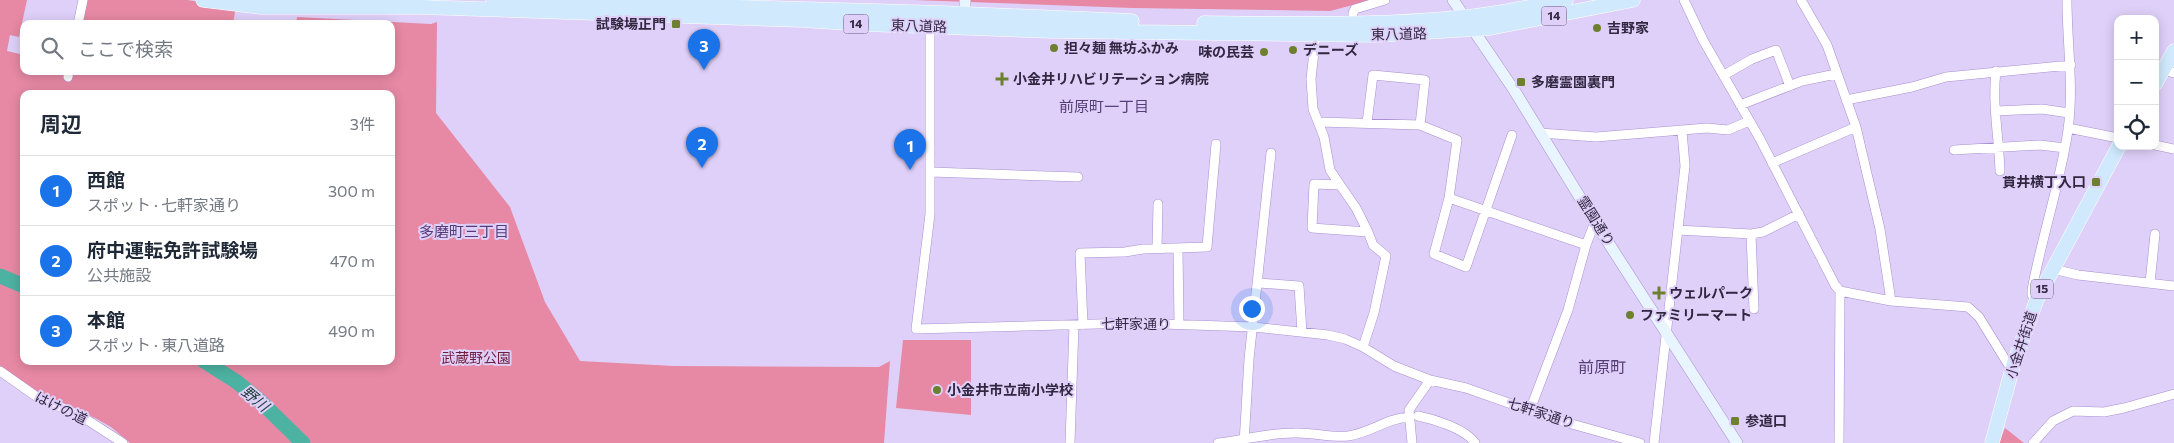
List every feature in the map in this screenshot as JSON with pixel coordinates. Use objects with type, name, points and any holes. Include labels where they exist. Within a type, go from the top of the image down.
[{"type":"main road","name":"東八道路","points":[[202,0],[238,3],[419,7],[933,26],[965,14],[1053,31],[1378,35],[1474,30],[1633,0]]},
{"type":"main road","name":"東八道路","points":[[493,0],[1136,21],[1318,24],[1464,18],[1531,3],[1566,0]]},
{"type":"main road","points":[[870,11],[906,17],[932,18],[936,22],[933,26]]},
{"type":"main road","points":[[2159,80],[2169,71],[2174,51]]},
{"type":"main road","name":"小金井街道","points":[[1992,443],[2013,366],[2037,299],[2117,150]]},
{"type":"street","points":[[79,20],[83,0]]},
{"type":"street","points":[[1353,22],[1352,12],[1355,9],[1386,0]]},
{"type":"street","name":"霊園通り","points":[[1453,0],[1738,443]]},
{"type":"street","points":[[1684,0],[1703,40],[1724,74],[1835,285],[1840,291],[1891,302],[1968,307],[1979,317],[2008,364],[2013,366]]},
{"type":"street","points":[[1801,0],[1827,45],[1856,127],[1880,228],[1891,302]]},
{"type":"street","points":[[2037,299],[2032,296],[2032,290],[2056,198],[2068,128],[2072,86],[2067,0]]},
{"type":"street","name":"七軒家通り","points":[[933,26],[928,248],[916,329],[1132,323],[1254,327],[1328,335],[1345,339],[1363,347],[1394,366],[1430,380],[1466,388],[1625,441],[1640,443]]},
{"type":"street","points":[[1316,34],[1311,85],[1314,116],[1319,122],[1330,170],[1356,208],[1374,245],[1386,256],[1374,313],[1363,347]]},
{"type":"street","points":[[1724,74],[1752,59],[1776,50],[1790,86]]},
{"type":"street","points":[[1846,100],[1912,87],[1946,77],[2071,65]]},
{"type":"street","points":[[1996,71],[1993,93],[2000,171]]},
{"type":"street","points":[[1740,106],[1790,86],[1836,74]]},
{"type":"street","points":[[1367,123],[1373,75],[1426,80],[1420,125]]},
{"type":"street","points":[[1996,111],[2042,109],[2069,113]]},
{"type":"street","points":[[1540,133],[1585,138],[1707,128],[1728,130],[1749,121]]},
{"type":"street","points":[[1319,122],[1420,125],[1457,140],[1449,198],[1434,254],[1466,267],[1512,135]]},
{"type":"street","points":[[1772,163],[1856,127]]},
{"type":"street","points":[[2068,128],[2114,137]]},
{"type":"street","points":[[1654,443],[1668,334],[1685,166],[1682,130]]},
{"type":"street","points":[[1070,443],[1079,325],[1080,253],[1125,252],[1157,248],[1207,248],[1216,144]]},
{"type":"street","points":[[1954,150],[2040,145],[2065,148]]},
{"type":"street","points":[[2159,146],[2174,149]]},
{"type":"street","points":[[1244,441],[1249,359],[1259,283],[1271,153]]},
{"type":"street","points":[[931,172],[1078,177]]},
{"type":"street","points":[[1340,186],[1314,184],[1312,228],[1368,232]]},
{"type":"street","points":[[1449,198],[1586,245]]},
{"type":"street","points":[[1157,248],[1158,204]]},
{"type":"street","points":[[1678,230],[1751,234],[1763,232],[1799,214]]},
{"type":"street","points":[[1530,410],[1568,310],[1586,245],[1595,222]]},
{"type":"street","points":[[1751,234],[1754,309]]},
{"type":"street","points":[[2150,283],[2155,234]]},
{"type":"street","points":[[1178,248],[1179,324]]},
{"type":"street","points":[[2053,269],[2078,275],[2174,286]]},
{"type":"street","points":[[1259,283],[1299,286],[1302,332]]},
{"type":"street","points":[[1839,443],[1840,291]]},
{"type":"street","name":"はけの道","points":[[0,371],[37,397],[81,416],[123,443]]},
{"type":"street","points":[[1412,443],[1414,417],[1410,410],[1430,380]]},
{"type":"street","points":[[2033,443],[2053,421],[2072,411],[2104,412],[2174,394]]},
{"type":"street","points":[[1218,443],[1244,441],[1265,434],[1311,432],[1330,436],[1362,434],[1392,419],[1414,417],[1438,422],[1464,433],[1475,443]]},
{"type":"green space","name":"武蔵野公園","points":[[0,0],[27,0],[23,20],[20,20],[19,37],[10,35],[7,51],[20,54],[20,75],[395,75],[395,22],[431,24],[437,22],[436,113],[510,207],[545,302],[580,361],[674,366],[879,367],[890,361],[884,443],[130,443],[111,427],[95,418],[34,392],[0,369]]},
{"type":"green space","points":[[85,0],[187,0],[234,7],[235,12],[234,20],[80,20]]},
{"type":"green space","points":[[913,0],[1372,0],[1330,11],[1132,8]]},
{"type":"green space","name":"武蔵野公園","points":[[297,17],[354,20],[297,20]]},
{"type":"green space","points":[[903,340],[971,340],[971,415],[896,408]]},
{"type":"green space","points":[[2005,428],[2024,443],[1999,443]]},
{"type":"waterway","name":"野川","points":[[0,276],[20,284]]},
{"type":"waterway","name":"野川","points":[[210,365],[237,382],[260,401],[303,443]]},
{"type":"place","name":"試験場正門","points":[[676,24]]},
{"type":"place","name":"吉野家","points":[[1597,28]]},
{"type":"place","name":"担々麺 無坊ふかみ","points":[[1054,48]]},
{"type":"place","name":"デニーズ","points":[[1293,50]]},
{"type":"place","name":"味の民芸","points":[[1264,52]]},
{"type":"place","name":"本館","points":[[704,70]]},
{"type":"place","name":"小金井リハビリテーション病院","points":[[1002,79]]},
{"type":"place","name":"多磨霊園裏門","points":[[1521,82]]},
{"type":"place","name":"府中運転免許試験場","points":[[702,168]]},
{"type":"place","name":"西館","points":[[910,170]]},
{"type":"place","name":"貫井横丁入口","points":[[2096,182]]},
{"type":"place","name":"ウェルパーク","points":[[1659,293]]},
{"type":"place","name":"ファミリーマート","points":[[1630,315]]},
{"type":"place","name":"小金井市立南小学校","points":[[937,390]]},
{"type":"place","name":"参道口","points":[[1735,421]]},
{"type":"district","name":"前原町一丁目","points":[[1104,107]]},
{"type":"district","name":"多磨町三丁目","points":[[464,232]]},
{"type":"district","name":"前原町","points":[[1602,367]]}]
